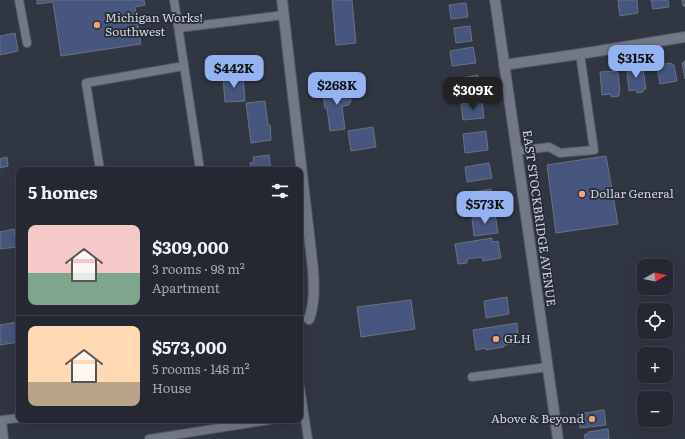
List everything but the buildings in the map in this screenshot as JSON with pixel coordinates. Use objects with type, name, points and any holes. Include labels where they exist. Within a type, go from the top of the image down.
[{"type":"street","points":[[282,0],[301,167]]},
{"type":"street","name":"EAST STOCKBRIDGE AVENUE","points":[[495,0],[558,439]]},
{"type":"street","points":[[504,65],[685,37]]},
{"type":"street","points":[[303,181],[313,269],[313,309],[309,320]]},
{"type":"lane","points":[[19,0],[27,42]]},
{"type":"lane","points":[[174,0],[200,167]]},
{"type":"lane","points":[[179,28],[284,15]]},
{"type":"lane","points":[[517,151],[549,148],[560,153],[594,150],[580,54]]},
{"type":"lane","points":[[100,167],[86,83],[184,66]]},
{"type":"lane","points":[[472,377],[548,367]]},
{"type":"lane","points":[[4,439],[2,420],[16,418]]},
{"type":"lane","points":[[303,419],[308,439]]},
{"type":"lane","points":[[149,439],[188,436],[255,423]]},
{"type":"place","name":"Michigan Works! Southwest","points":[[97,25]]},
{"type":"place","name":"Dollar General","points":[[582,194]]},
{"type":"place","name":"GLH","points":[[496,339]]},
{"type":"place","name":"Above & Beyond","points":[[592,419]]}]
